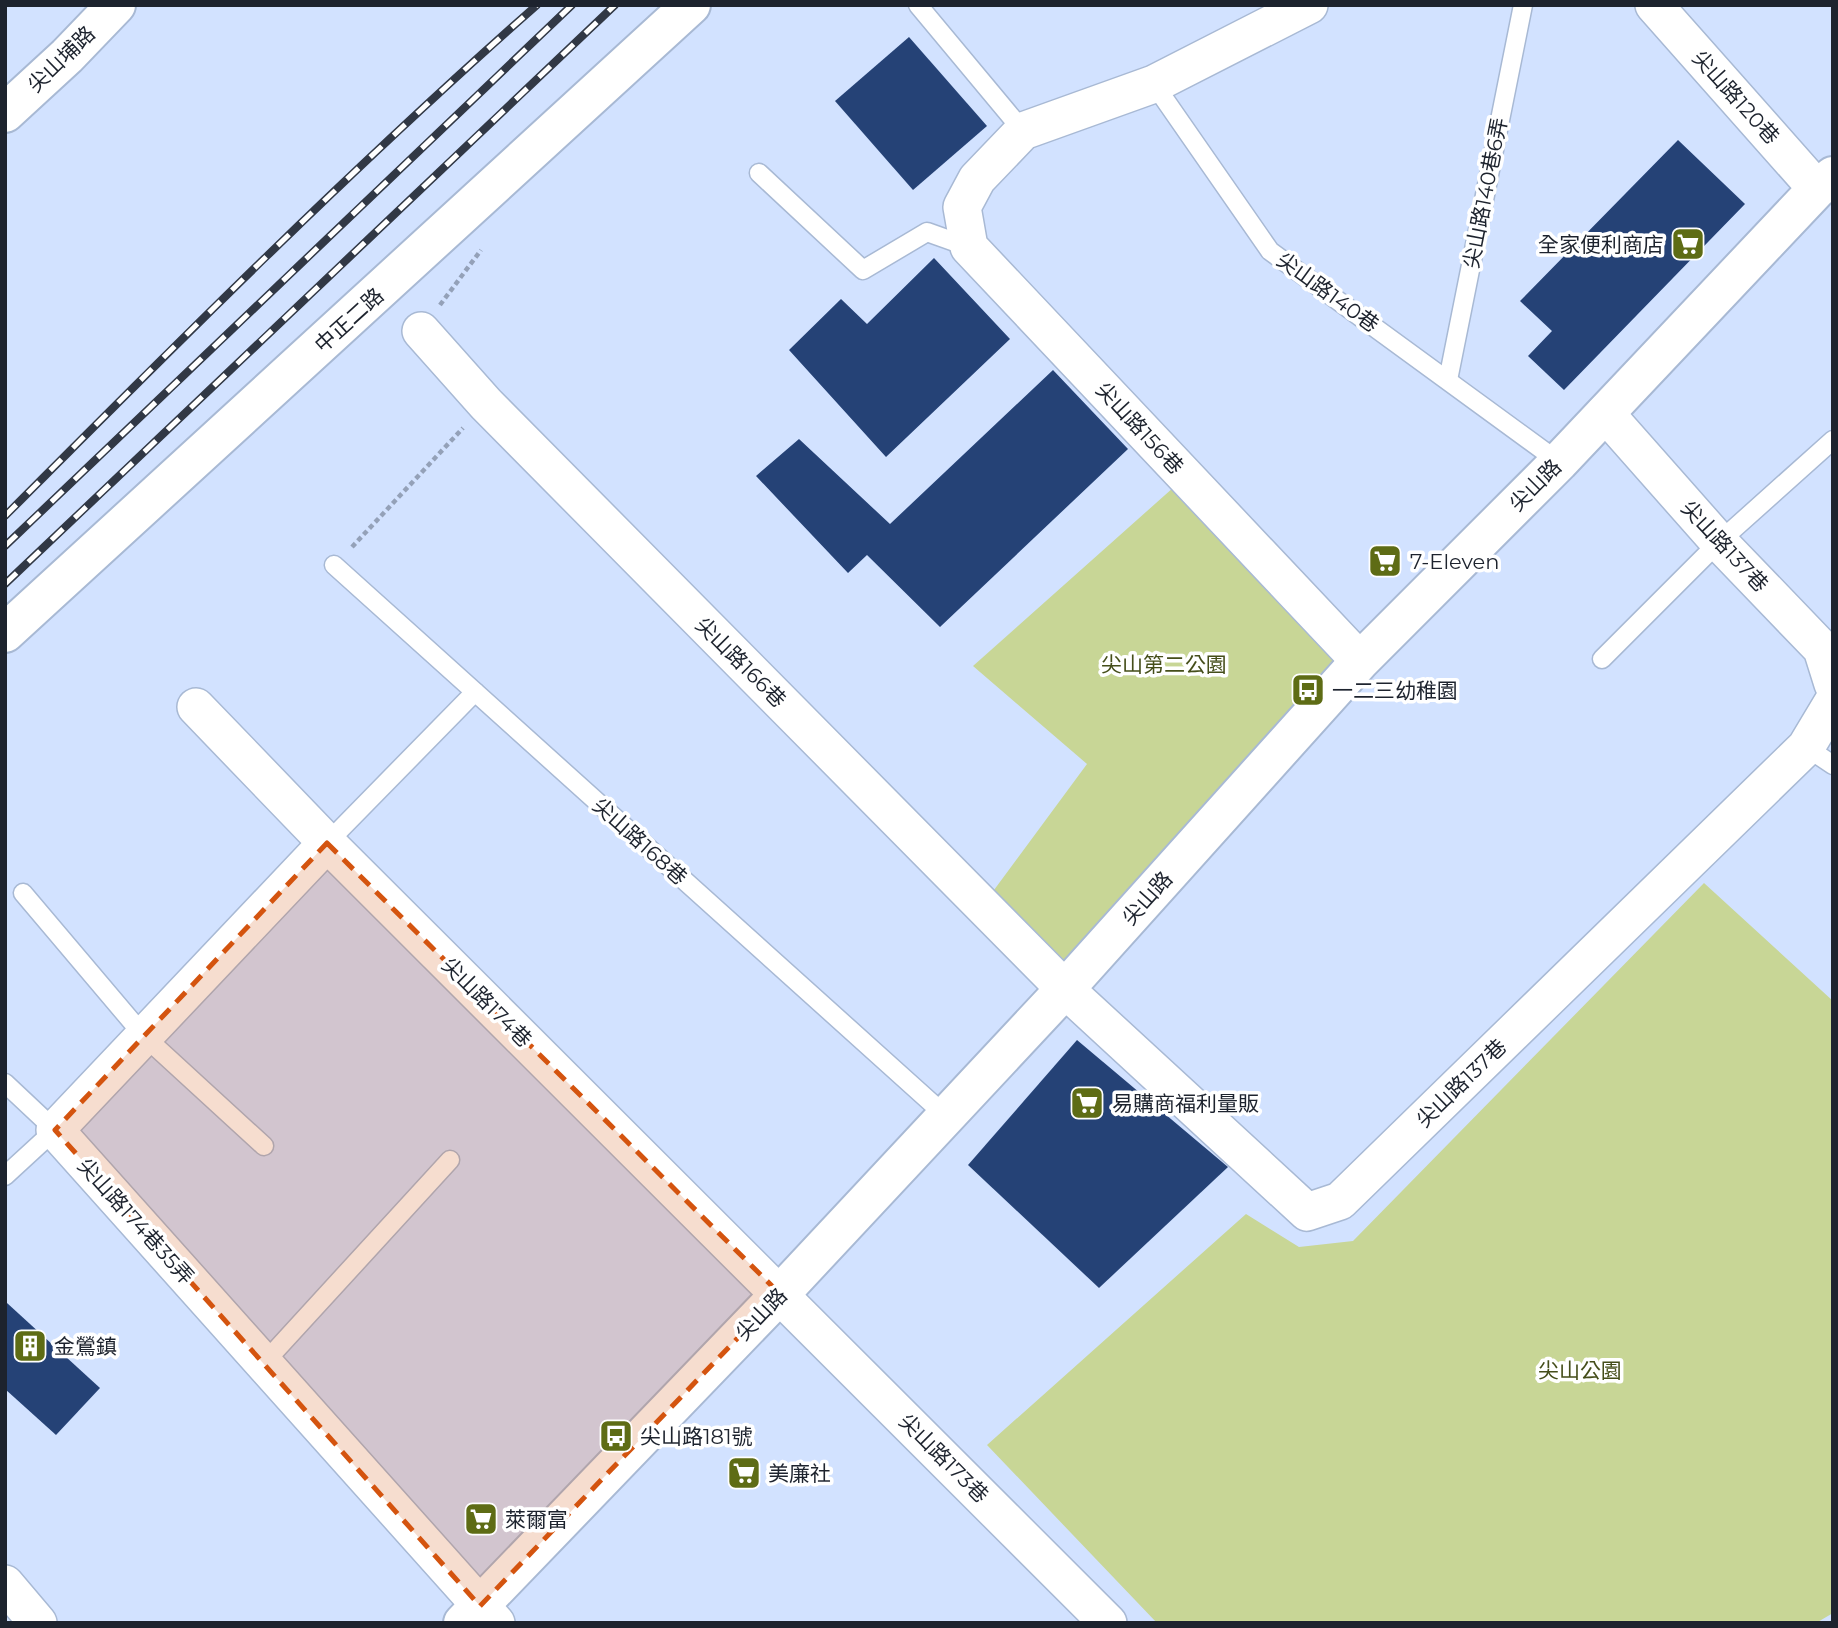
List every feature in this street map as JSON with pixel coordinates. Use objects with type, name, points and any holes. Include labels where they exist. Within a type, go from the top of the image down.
[{"type":"street","name":"尖山埔路","points":[[5,113],[116,5]]},
{"type":"street","name":"中正二路","points":[[5,633],[691,5]]},
{"type":"street","points":[[969,247],[962,206],[976,179],[1023,131],[1154,84],[1309,5]]},
{"type":"street","name":"尖山路120巷","points":[[1654,5],[1825,183]]},
{"type":"street","name":"尖山路","points":[[480,1617],[1065,989],[1360,661],[1559,462],[1825,183]]},
{"type":"street","name":"尖山路156巷","points":[[969,247],[1360,661]]},
{"type":"street","name":"尖山路166巷","points":[[421,331],[486,404],[1065,989]]},
{"type":"street","name":"尖山路137巷","points":[[1605,414],[1719,542],[1822,649],[1833,684]]},
{"type":"street","name":"尖山路137巷","points":[[1065,989],[1307,1212],[1340,1201],[1819,756],[1833,702]]},
{"type":"street","name":"尖山路174巷","points":[[196,707],[327,843],[780,1294]]},
{"type":"street","points":[[55,1130],[327,843]]},
{"type":"street","name":"尖山路174巷35弄","points":[[55,1130],[264,1363],[480,1617]]},
{"type":"street","name":"尖山路173巷","points":[[780,1294],[1108,1623]]},
{"type":"street","points":[[5,1584],[38,1623]]},
{"type":"lane","points":[[918,5],[1023,131]]},
{"type":"lane","name":"尖山路140巷6弄","points":[[1448,380],[1523,5]]},
{"type":"lane","name":"尖山路140巷","points":[[1154,84],[1270,251],[1559,462]]},
{"type":"lane","points":[[759,173],[863,270],[927,232],[969,247]]},
{"type":"lane","points":[[1602,659],[1719,542],[1833,440]]},
{"type":"lane","name":"尖山路168巷","points":[[334,565],[946,1116]]},
{"type":"lane","points":[[327,843],[475,692]]},
{"type":"lane","points":[[23,893],[144,1036],[264,1146]]},
{"type":"lane","points":[[5,1083],[55,1130],[5,1175]]},
{"type":"lane","points":[[264,1363],[450,1160]]},
{"type":"path","points":[[421,331],[488,240],[465,214]]},
{"type":"path","points":[[334,565],[486,404]]},
{"type":"highlighted area","points":[[327,843],[780,1294],[480,1606],[55,1130]]},
{"type":"green space","name":"尖山第二公園","points":[[1174,487],[1344,660],[1178,833],[1064,964],[994,890],[1087,764],[973,666]]},
{"type":"green space","name":"尖山公園","points":[[1704,883],[1833,1001],[1833,1613],[1816,1623],[1157,1623],[987,1445],[1246,1214],[1299,1247],[1353,1241]]},
{"type":"building","points":[[909,37],[987,126],[913,190],[835,101]]},
{"type":"building","points":[[1678,140],[1745,204],[1564,390],[1528,356],[1552,331],[1520,301]]},
{"type":"building","points":[[934,258],[1010,339],[886,457],[789,350],[841,299],[867,324]]},
{"type":"building","points":[[1053,370],[1128,449],[940,627],[867,555],[848,573],[756,476],[799,439],[890,524]]},
{"type":"building","name":"易購商福利量販","points":[[1077,1040],[1228,1167],[1099,1288],[968,1165]]},
{"type":"building","name":"金鶯鎮","points":[[7,1303],[100,1388],[56,1435],[5,1389]]},
{"type":"railway","points":[[5,516],[333,192],[537,5]]},
{"type":"railway","points":[[5,546],[572,5]]},
{"type":"railway","points":[[5,584],[615,5]]},
{"type":"place","name":"全家便利商店","points":[[1688,244]]},
{"type":"place","name":"7-Eleven","points":[[1385,561]]},
{"type":"place","name":"一二三幼稚園","points":[[1308,690]]},
{"type":"place","name":"易購商福利量販","points":[[1087,1103]]},
{"type":"place","name":"金鶯鎮","points":[[30,1346]]},
{"type":"place","name":"尖山路181號","points":[[616,1436]]},
{"type":"place","name":"美廉社","points":[[744,1473]]},
{"type":"place","name":"萊爾富","points":[[481,1519]]}]
